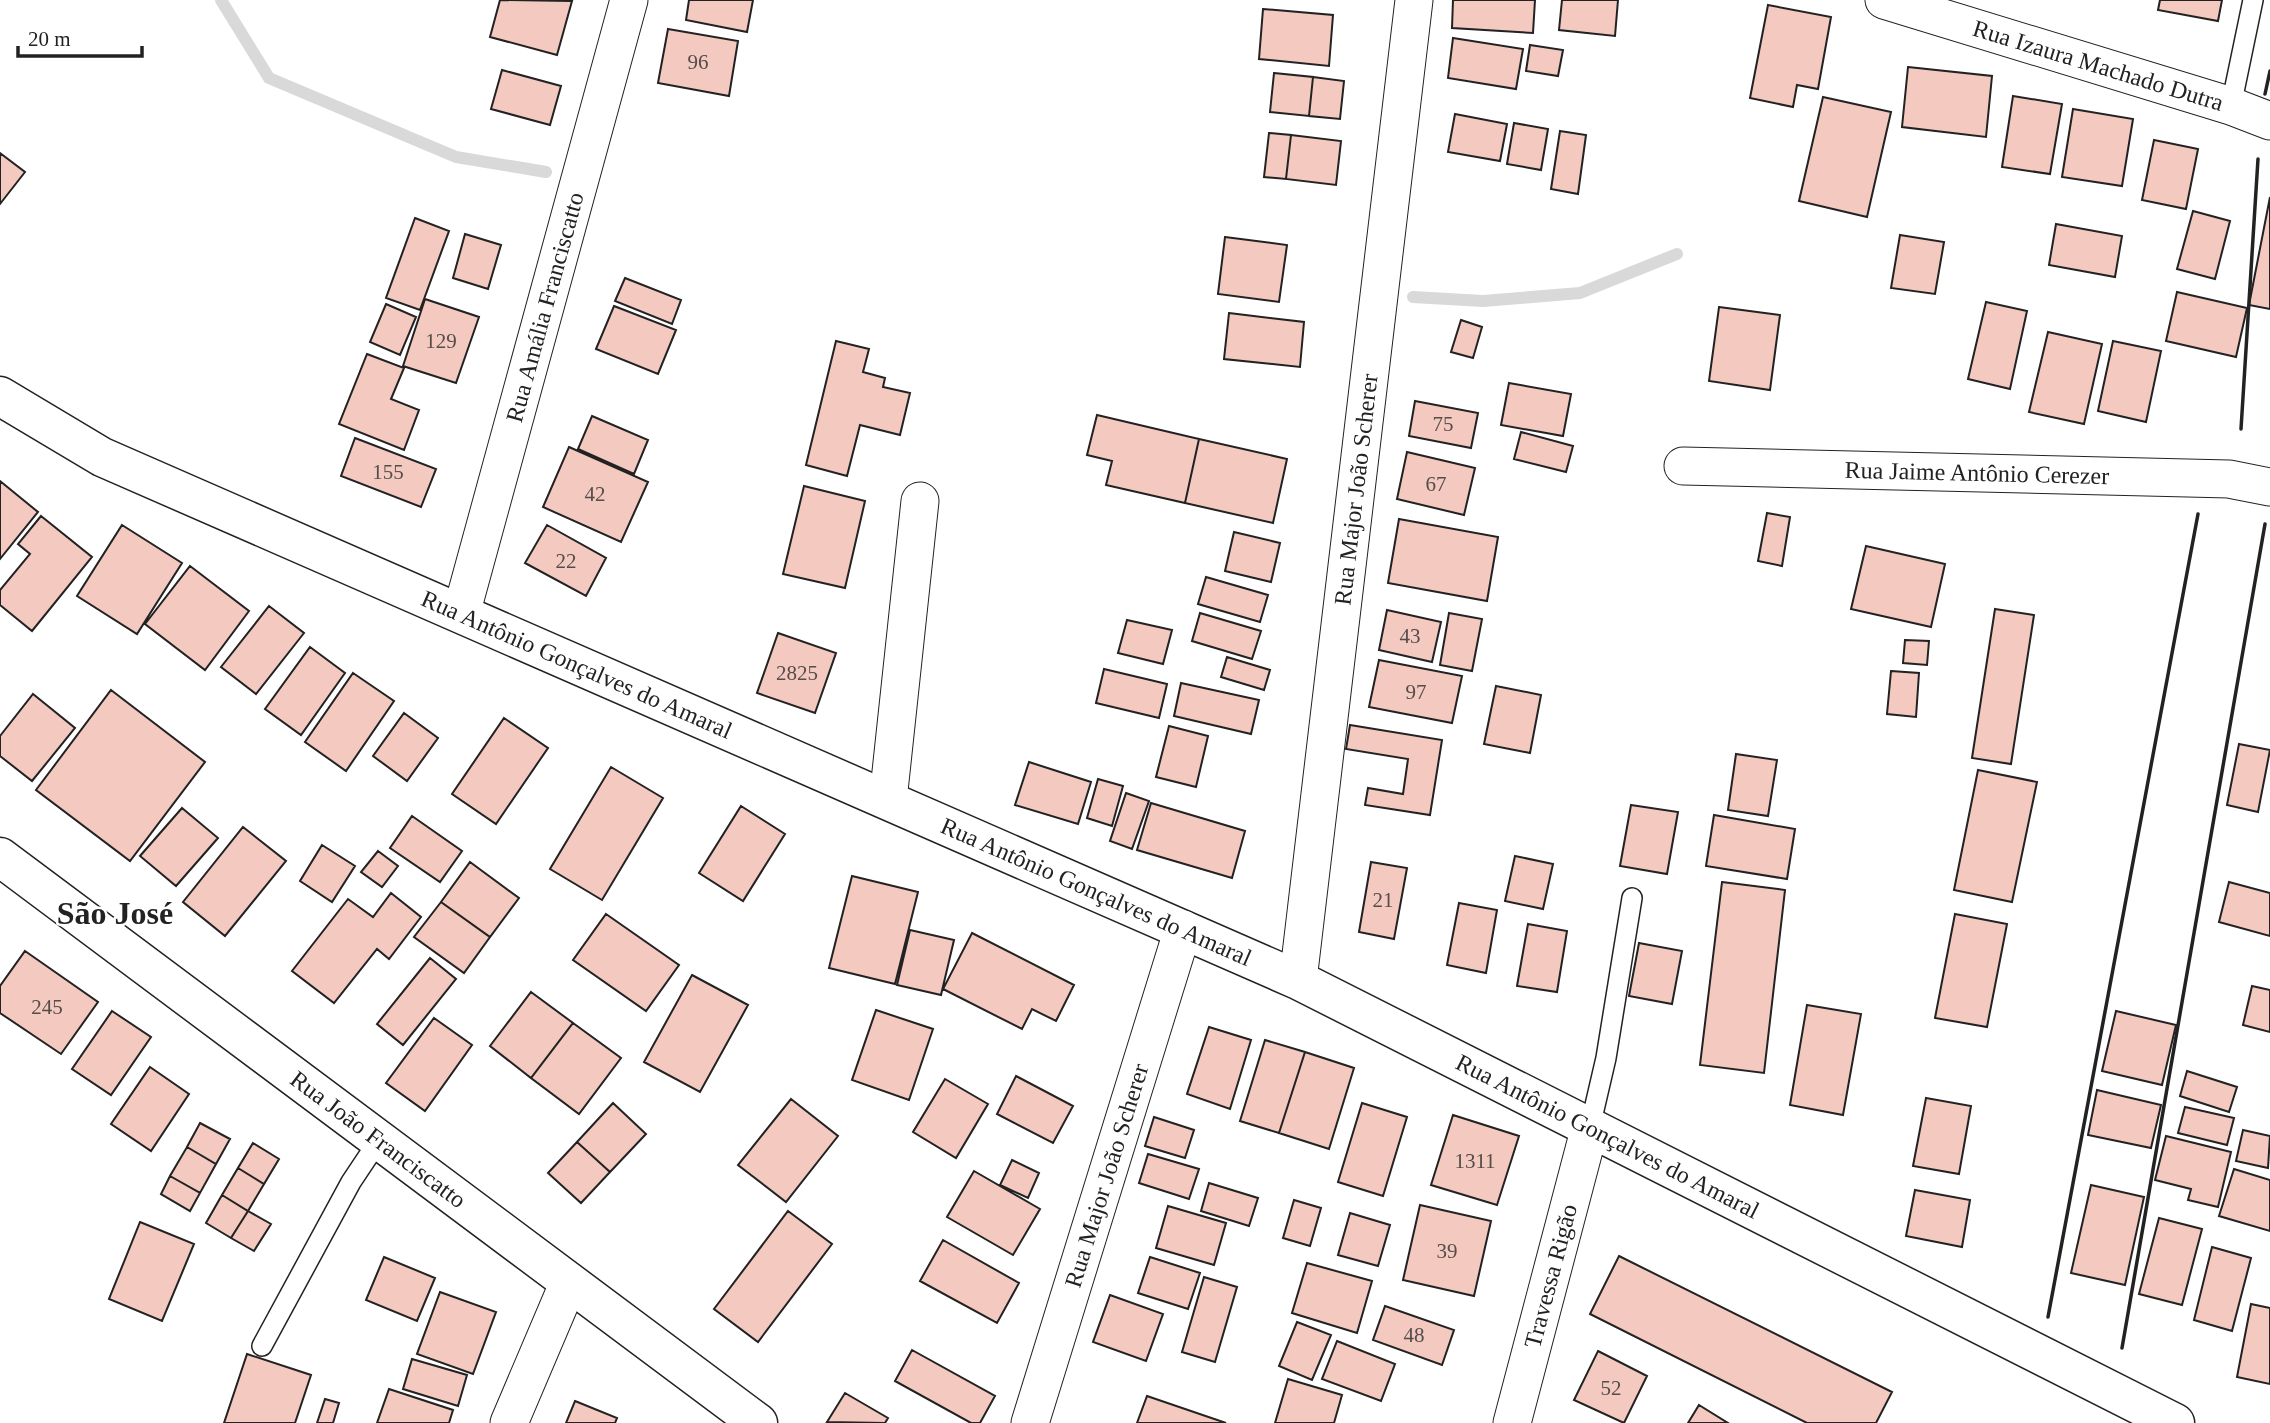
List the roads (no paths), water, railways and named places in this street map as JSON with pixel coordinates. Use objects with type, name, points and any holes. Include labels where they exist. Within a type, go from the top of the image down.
[{"type":"street","name":"Rua Amália Franciscatto","points":[[461,614],[629,0]]},
{"type":"street","name":"Rua Major João Scherer","points":[[1298,979],[1414,0]]},
{"type":"street","name":"Rua Izaura Machado Dutra","points":[[1884,0],[2231,106],[2270,121]]},
{"type":"street","name":"Rua Antônio Gonçalves do Amaral","points":[[0,396],[103,457],[1298,979],[2175,1423]]},
{"type":"street","name":"Rua Jaime Antônio Cerezer","points":[[1684,466],[2229,479],[2270,487]]},
{"type":"street","points":[[888,800],[920,501]]},
{"type":"street","name":"Rua João Franciscatto","points":[[0,856],[758,1423]]},
{"type":"street","name":"Rua Major João Scherer","points":[[1030,1423],[1183,929]]},
{"type":"street","name":"Travessa Rigão","points":[[1512,1423],[1590,1127]]},
{"type":"street","points":[[509,1423],[569,1282]]},
{"type":"lane","points":[[2231,106],[2253,0]]},
{"type":"lane","points":[[1590,1127],[1606,1058],[1632,898]]},
{"type":"lane","points":[[262,1346],[351,1182],[379,1140]]},
{"type":"waterway","points":[[221,0],[269,78],[456,157],[546,172]]},
{"type":"waterway","points":[[1413,297],[1483,301],[1580,293],[1677,254]]},
{"type":"district","name":"São José","points":[[115,913]]}]
